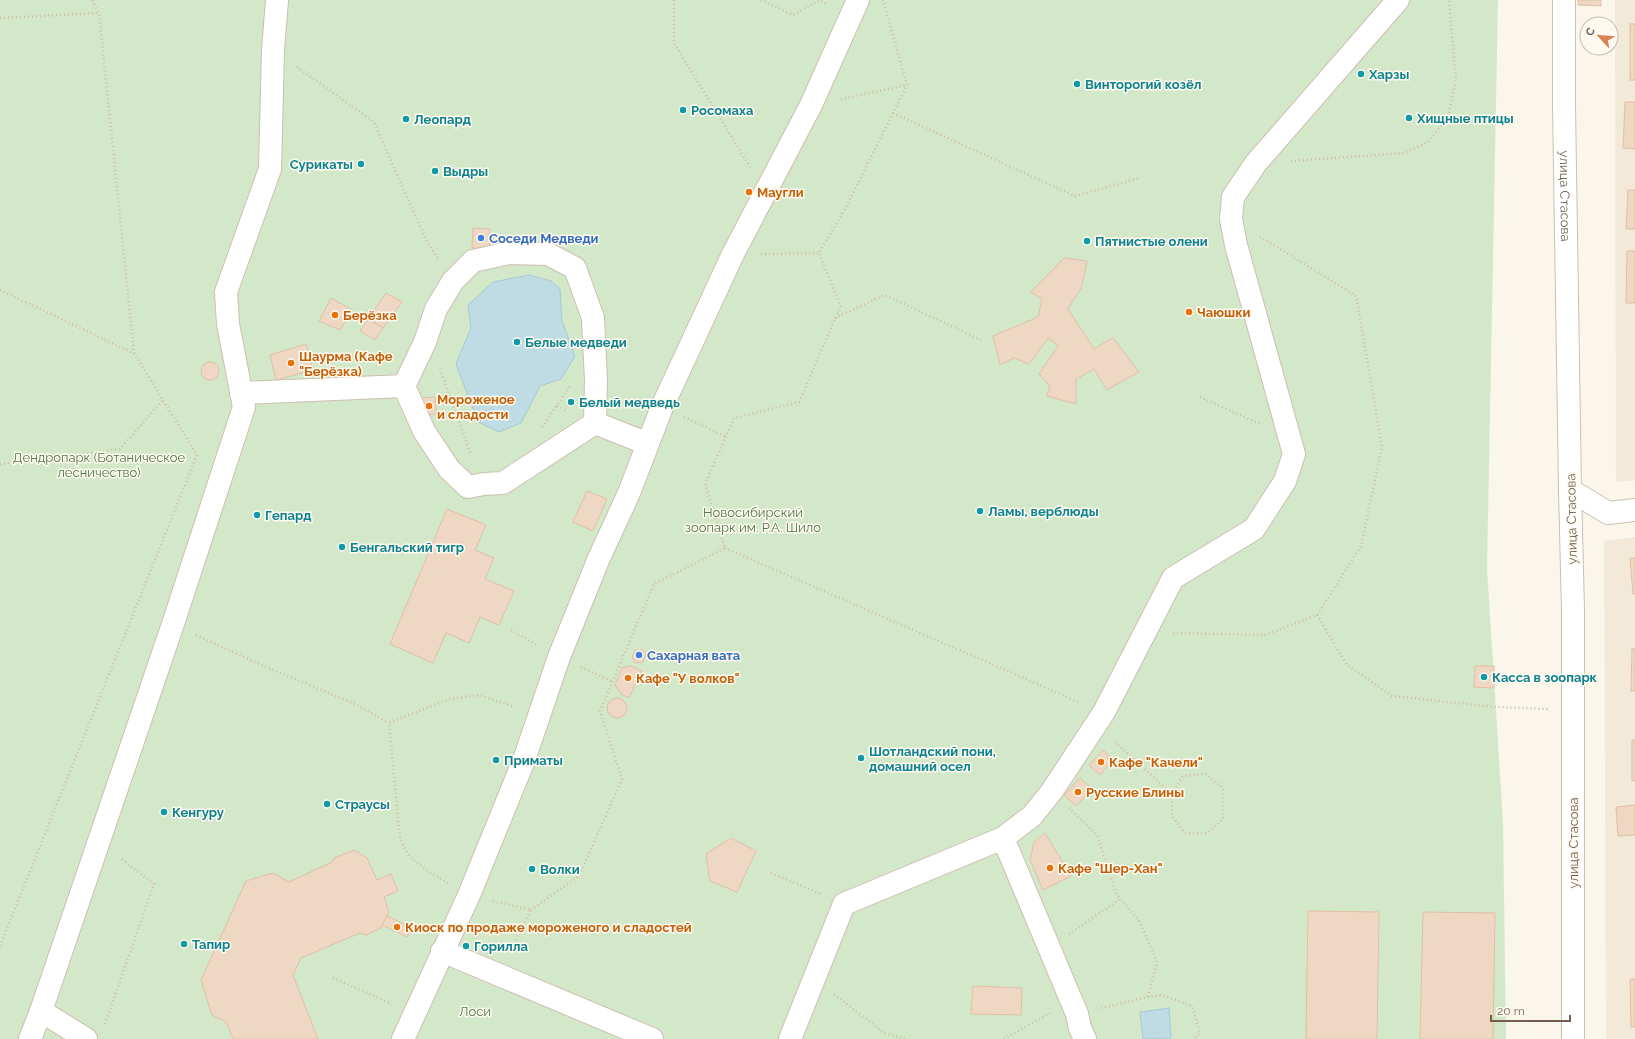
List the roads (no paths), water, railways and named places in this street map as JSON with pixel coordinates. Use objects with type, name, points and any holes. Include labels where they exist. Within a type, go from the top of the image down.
[{"type":"street","points":[[30,1039],[41,1011],[173,624],[244,407],[228,324],[226,292],[270,169],[273,50],[277,0]]},
{"type":"street","points":[[790,1039],[844,904],[1004,838],[1032,816],[1052,791],[1099,718],[1173,578],[1254,529],[1285,482],[1294,454],[1288,437],[1236,245],[1231,218],[1233,197],[1256,163],[1398,0]]},
{"type":"street","name":"улица Стасова","points":[[1564,0],[1573,710],[1573,1039]]},
{"type":"street","points":[[403,1039],[469,894],[524,760],[559,657],[629,493],[662,407],[733,254],[766,194],[811,105],[854,8]]},
{"type":"street","points":[[509,253],[548,254],[575,268],[593,318],[596,381],[595,424],[503,484],[484,484],[468,487],[449,469],[424,431],[404,386],[425,342],[436,308],[453,281],[473,261],[509,253]]},
{"type":"street","points":[[241,393],[404,386]]},
{"type":"street","points":[[595,424],[648,444]]},
{"type":"street","points":[[1570,490],[1608,513],[1635,510]]},
{"type":"street","points":[[1004,838],[1074,1008],[1085,1039]]},
{"type":"street","points":[[442,951],[652,1039]]},
{"type":"street","points":[[41,1011],[86,1039]]},
{"type":"water","name":"Белые медведи","points":[[529,275],[551,281],[560,289],[562,321],[575,356],[561,379],[540,386],[521,423],[499,432],[478,422],[456,364],[471,328],[468,305],[493,282]]},
{"type":"water","points":[[1169,1008],[1171,1038],[1143,1039],[1140,1012]]},
{"type":"place","name":"Харзы","points":[[1361,74]]},
{"type":"place","name":"Винторогий козёл","points":[[1077,84]]},
{"type":"place","name":"Росомаха","points":[[683,110]]},
{"type":"place","name":"Хищные птицы","points":[[1409,118]]},
{"type":"place","name":"Леопард","points":[[406,119]]},
{"type":"place","name":"Сурикаты","points":[[361,164]]},
{"type":"place","name":"Выдры","points":[[435,171]]},
{"type":"place","name":"Маугли","points":[[749,192]]},
{"type":"place","name":"Соседи Медведи","points":[[481,238]]},
{"type":"place","name":"Пятнистые олени","points":[[1087,241]]},
{"type":"place","name":"Чаюшки","points":[[1189,312]]},
{"type":"place","name":"Берёзка","points":[[335,315]]},
{"type":"place","name":"Белые медведи","points":[[517,342]]},
{"type":"place","name":"Шаурма (Кафе \"Берёзка)","points":[[291,363]]},
{"type":"place","name":"Белый медведь","points":[[571,402]]},
{"type":"place","name":"Мороженое и сладости","points":[[429,406]]},
{"type":"place","name":"Ламы, верблюды","points":[[980,511]]},
{"type":"place","name":"Гепард","points":[[257,515]]},
{"type":"place","name":"Бенгальский тигр","points":[[342,547]]},
{"type":"place","name":"Сахарная вата","points":[[639,655]]},
{"type":"place","name":"Касса в зоопарк","points":[[1484,677]]},
{"type":"place","name":"Кафе \"У волков\"","points":[[628,678]]},
{"type":"place","name":"Шотландский пони, домашний осел","points":[[861,758]]},
{"type":"place","name":"Приматы","points":[[496,760]]},
{"type":"place","name":"Кафе \"Качели\"","points":[[1101,762]]},
{"type":"place","name":"Русские Блины","points":[[1078,792]]},
{"type":"place","name":"Страусы","points":[[327,804]]},
{"type":"place","name":"Кенгуру","points":[[164,812]]},
{"type":"place","name":"Кафе \"Шер-Хан\"","points":[[1050,868]]},
{"type":"place","name":"Волки","points":[[532,869]]},
{"type":"place","name":"Киоск по продаже мороженого и сладостей","points":[[397,927]]},
{"type":"place","name":"Тапир","points":[[184,944]]},
{"type":"place","name":"Горилла","points":[[466,946]]},
{"type":"park label","name":"Дендропарк (Ботаническое лесничество)","points":[[99,464]]},
{"type":"park label","name":"Новосибирский зоопарк им. Р.А. Шило","points":[[753,520]]},
{"type":"park label","name":"Лоси","points":[[475,1011]]}]
